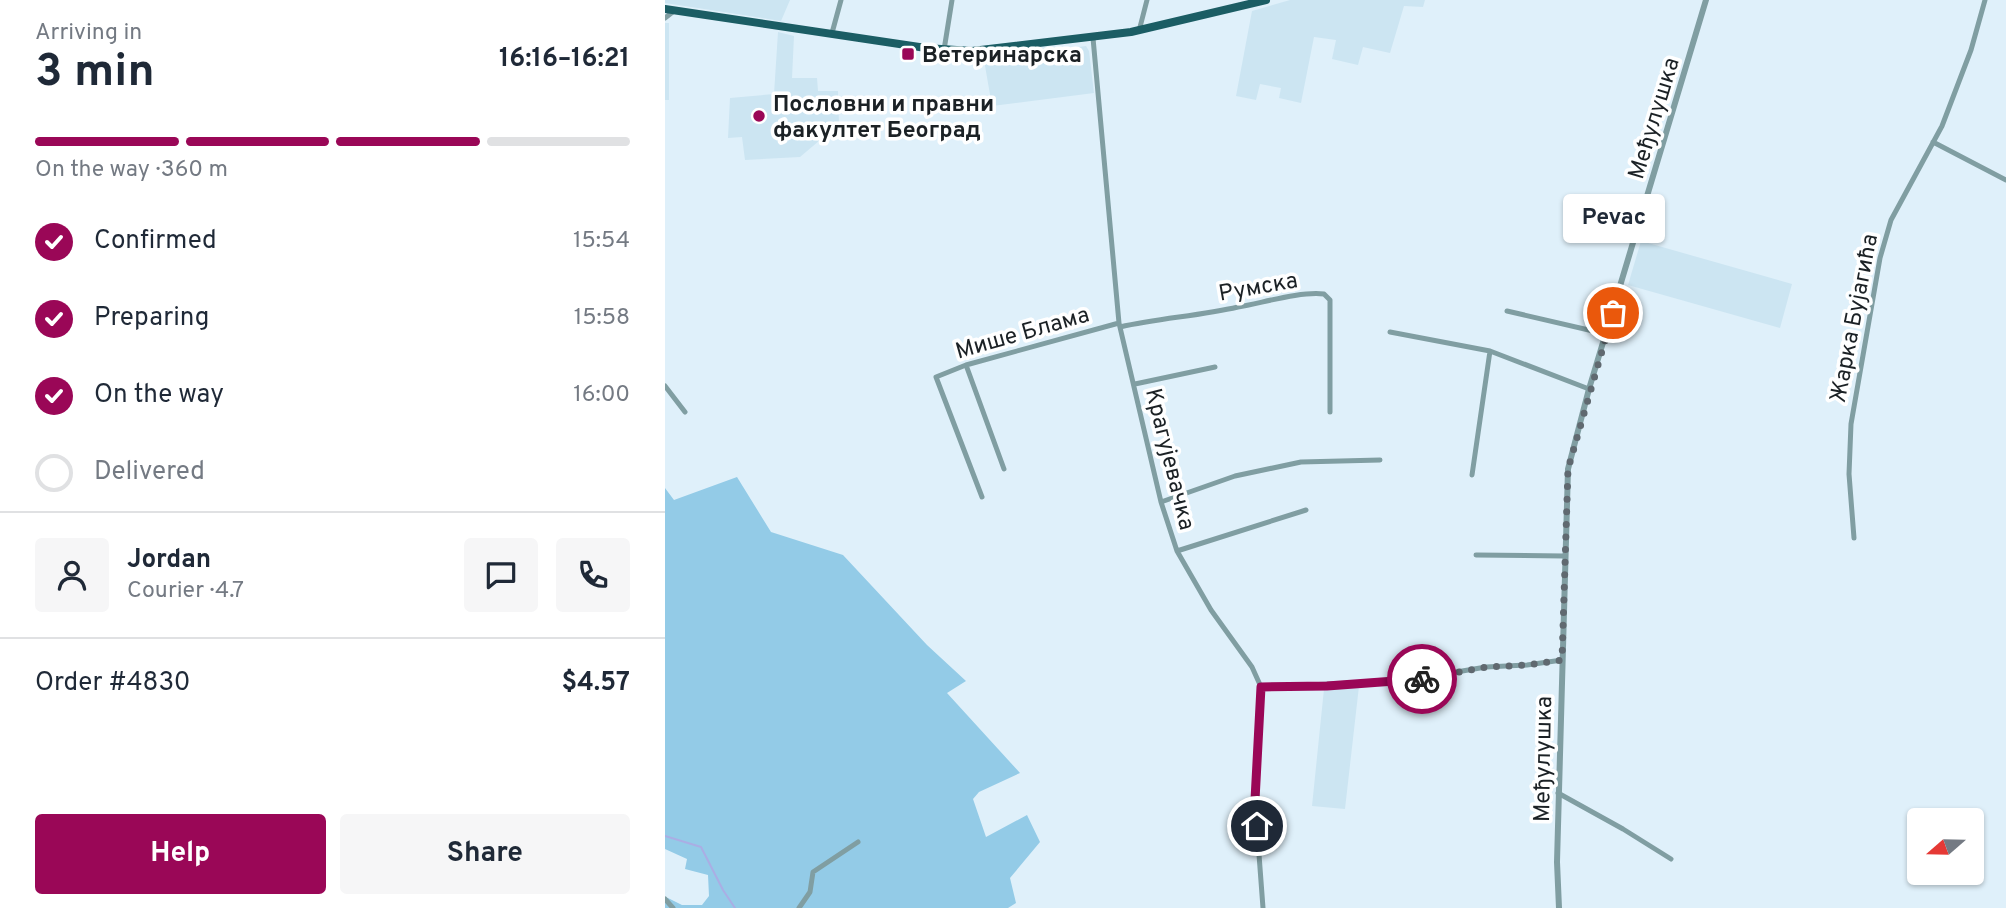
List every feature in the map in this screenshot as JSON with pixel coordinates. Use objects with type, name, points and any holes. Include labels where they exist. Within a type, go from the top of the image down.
[{"type":"main road","points":[[670,10],[944,50],[979,51],[1139,31],[1266,0]]},
{"type":"street","points":[[944,50],[952,0]]},
{"type":"street","points":[[1139,31],[1147,0]]},
{"type":"street","name":"Међулушка","points":[[1559,908],[1557,862],[1568,469],[1589,389],[1706,0]]},
{"type":"street","name":"Жарка Бујагића","points":[[1854,538],[1849,474],[1851,424],[1880,258],[1891,220],[1942,126],[1971,50],[1985,0]]},
{"type":"street","points":[[832,33],[839,1]]},
{"type":"street","points":[[665,18],[670,10]]},
{"type":"street","name":"Крагујевачка","points":[[1093,38],[1120,325],[1161,502],[1177,551],[1211,610],[1252,667],[1261,687]]},
{"type":"street","points":[[1933,142],[2006,180]]},
{"type":"street","name":"Румска","points":[[1120,325],[1324,294],[1330,300],[1330,412]]},
{"type":"street","points":[[1507,311],[1606,334]]},
{"type":"street","name":"Мише Блама","points":[[982,497],[936,377],[966,365],[1120,325]]},
{"type":"street","points":[[1390,332],[1490,351],[1589,389]]},
{"type":"street","points":[[1472,475],[1490,351]]},
{"type":"street","points":[[966,365],[1004,469]]},
{"type":"street","points":[[1135,384],[1215,367]]},
{"type":"street","points":[[665,386],[685,412]]},
{"type":"street","points":[[1161,502],[1235,476],[1301,462],[1380,460]]},
{"type":"street","points":[[1177,551],[1306,510]]},
{"type":"street","points":[[1476,555],[1565,556]]},
{"type":"street","points":[[1263,908],[1255,800],[1261,687],[1403,681],[1476,668],[1562,660]]},
{"type":"street","points":[[1559,793],[1671,859]]},
{"type":"street","points":[[799,908],[810,891],[813,873],[858,842]]},
{"type":"street","points":[[665,899],[673,908]]},
{"type":"shaded area","points":[[665,0],[790,0],[781,21],[665,3]]},
{"type":"shaded area","points":[[1290,0],[1425,0],[1423,7],[1404,6],[1390,53],[1363,47],[1358,65],[1332,59],[1336,40],[1314,37],[1301,103],[1279,98],[1281,88],[1260,84],[1256,100],[1236,96],[1252,11]]},
{"type":"shaded area","points":[[665,23],[669,23],[669,100],[665,100]]},
{"type":"shaded area","points":[[778,32],[794,36],[792,78],[817,78],[818,91],[838,91],[839,124],[800,157],[745,160],[742,137],[728,138],[730,98],[774,94]]},
{"type":"shaded area","points":[[1086,46],[1089,51],[1094,93],[992,106],[984,60]]},
{"type":"shaded area","points":[[1641,241],[1792,284],[1780,328],[1628,285]]},
{"type":"shaded area","points":[[737,477],[771,532],[843,555],[927,645],[966,681],[947,693],[1020,773],[979,792],[973,799],[986,837],[1027,815],[1040,842],[1010,878],[1016,903],[1008,908],[665,908],[665,899],[668,898],[682,905],[702,905],[709,896],[708,875],[685,869],[687,859],[665,849],[665,488],[674,500]]},
{"type":"shaded area","points":[[1359,686],[1345,809],[1312,806],[1324,689]]},
{"type":"waterway","points":[[665,836],[701,847],[735,908]]},
{"type":"way so far","points":[[1422,679],[1467,669],[1562,660],[1568,469],[1613,313]]},
{"type":"place","name":"Ветеринарска","points":[[908,54]]},
{"type":"place","name":"Пословни и правни факултет Београд","points":[[759,116]]},
{"type":"place","name":"Pevac","points":[[1613,313]]},
{"type":"route","points":[[1257,826],[1255,800],[1261,687],[1327,686],[1422,679]]}]
